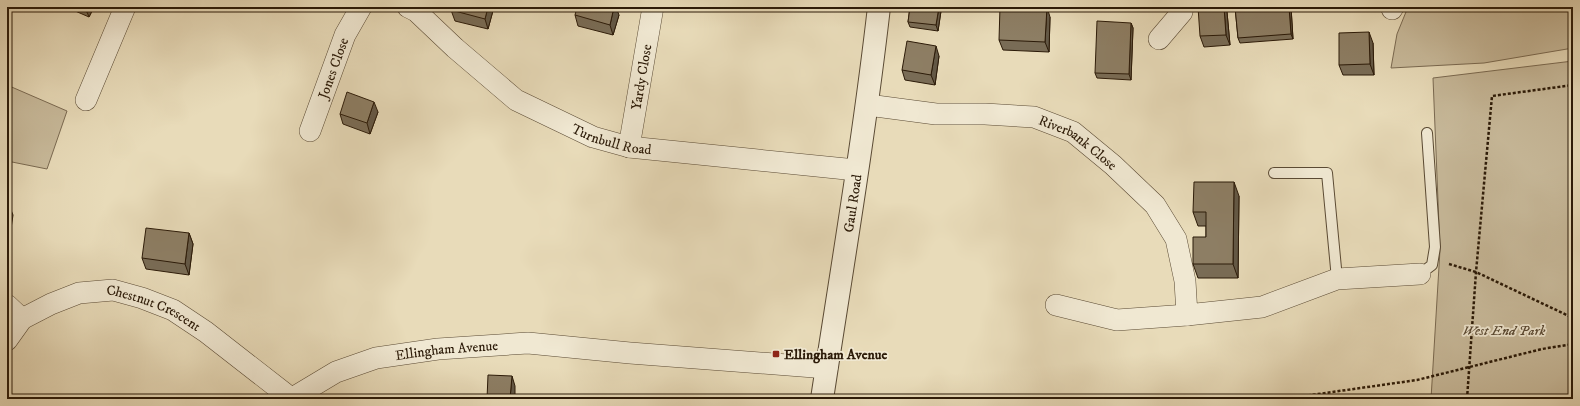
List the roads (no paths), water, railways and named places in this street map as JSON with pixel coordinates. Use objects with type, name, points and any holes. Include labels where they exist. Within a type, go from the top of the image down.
[{"type":"street","points":[[86,100],[125,7]]},
{"type":"street","name":"Jones Close","points":[[310,131],[345,35],[361,7]]},
{"type":"street","name":"Yardy Close","points":[[629,147],[653,7]]},
{"type":"street","name":"Gaul Road","points":[[822,399],[856,170],[868,104],[879,7]]},
{"type":"street","points":[[1159,39],[1182,12],[1183,7]]},
{"type":"street","name":"Turnbull Road","points":[[415,8],[455,48],[516,100],[593,137],[629,147],[856,170]]},
{"type":"street","name":"Riverbank Close","points":[[868,104],[936,114],[985,114],[1034,117],[1072,132],[1113,165],[1155,205],[1176,239],[1185,281],[1188,315]]},
{"type":"street","points":[[1056,305],[1117,320],[1188,315],[1262,307],[1337,279],[1426,267]]},
{"type":"street","name":"Chestnut Crescent","points":[[7,340],[15,312],[79,292],[113,290],[142,298],[173,310],[206,332],[291,399]]},
{"type":"street","name":"Ellingham Avenue","points":[[291,399],[336,372],[376,358],[438,349],[528,343],[630,353],[827,368]]},
{"type":"lane","points":[[1426,267],[1435,247],[1427,133]]},
{"type":"lane","points":[[1274,174],[1327,172],[1337,279]]},
{"type":"place","name":"Ellingham Avenue","points":[[776,354]]},
{"type":"park label","name":"West End Park","points":[[1504,330]]}]
